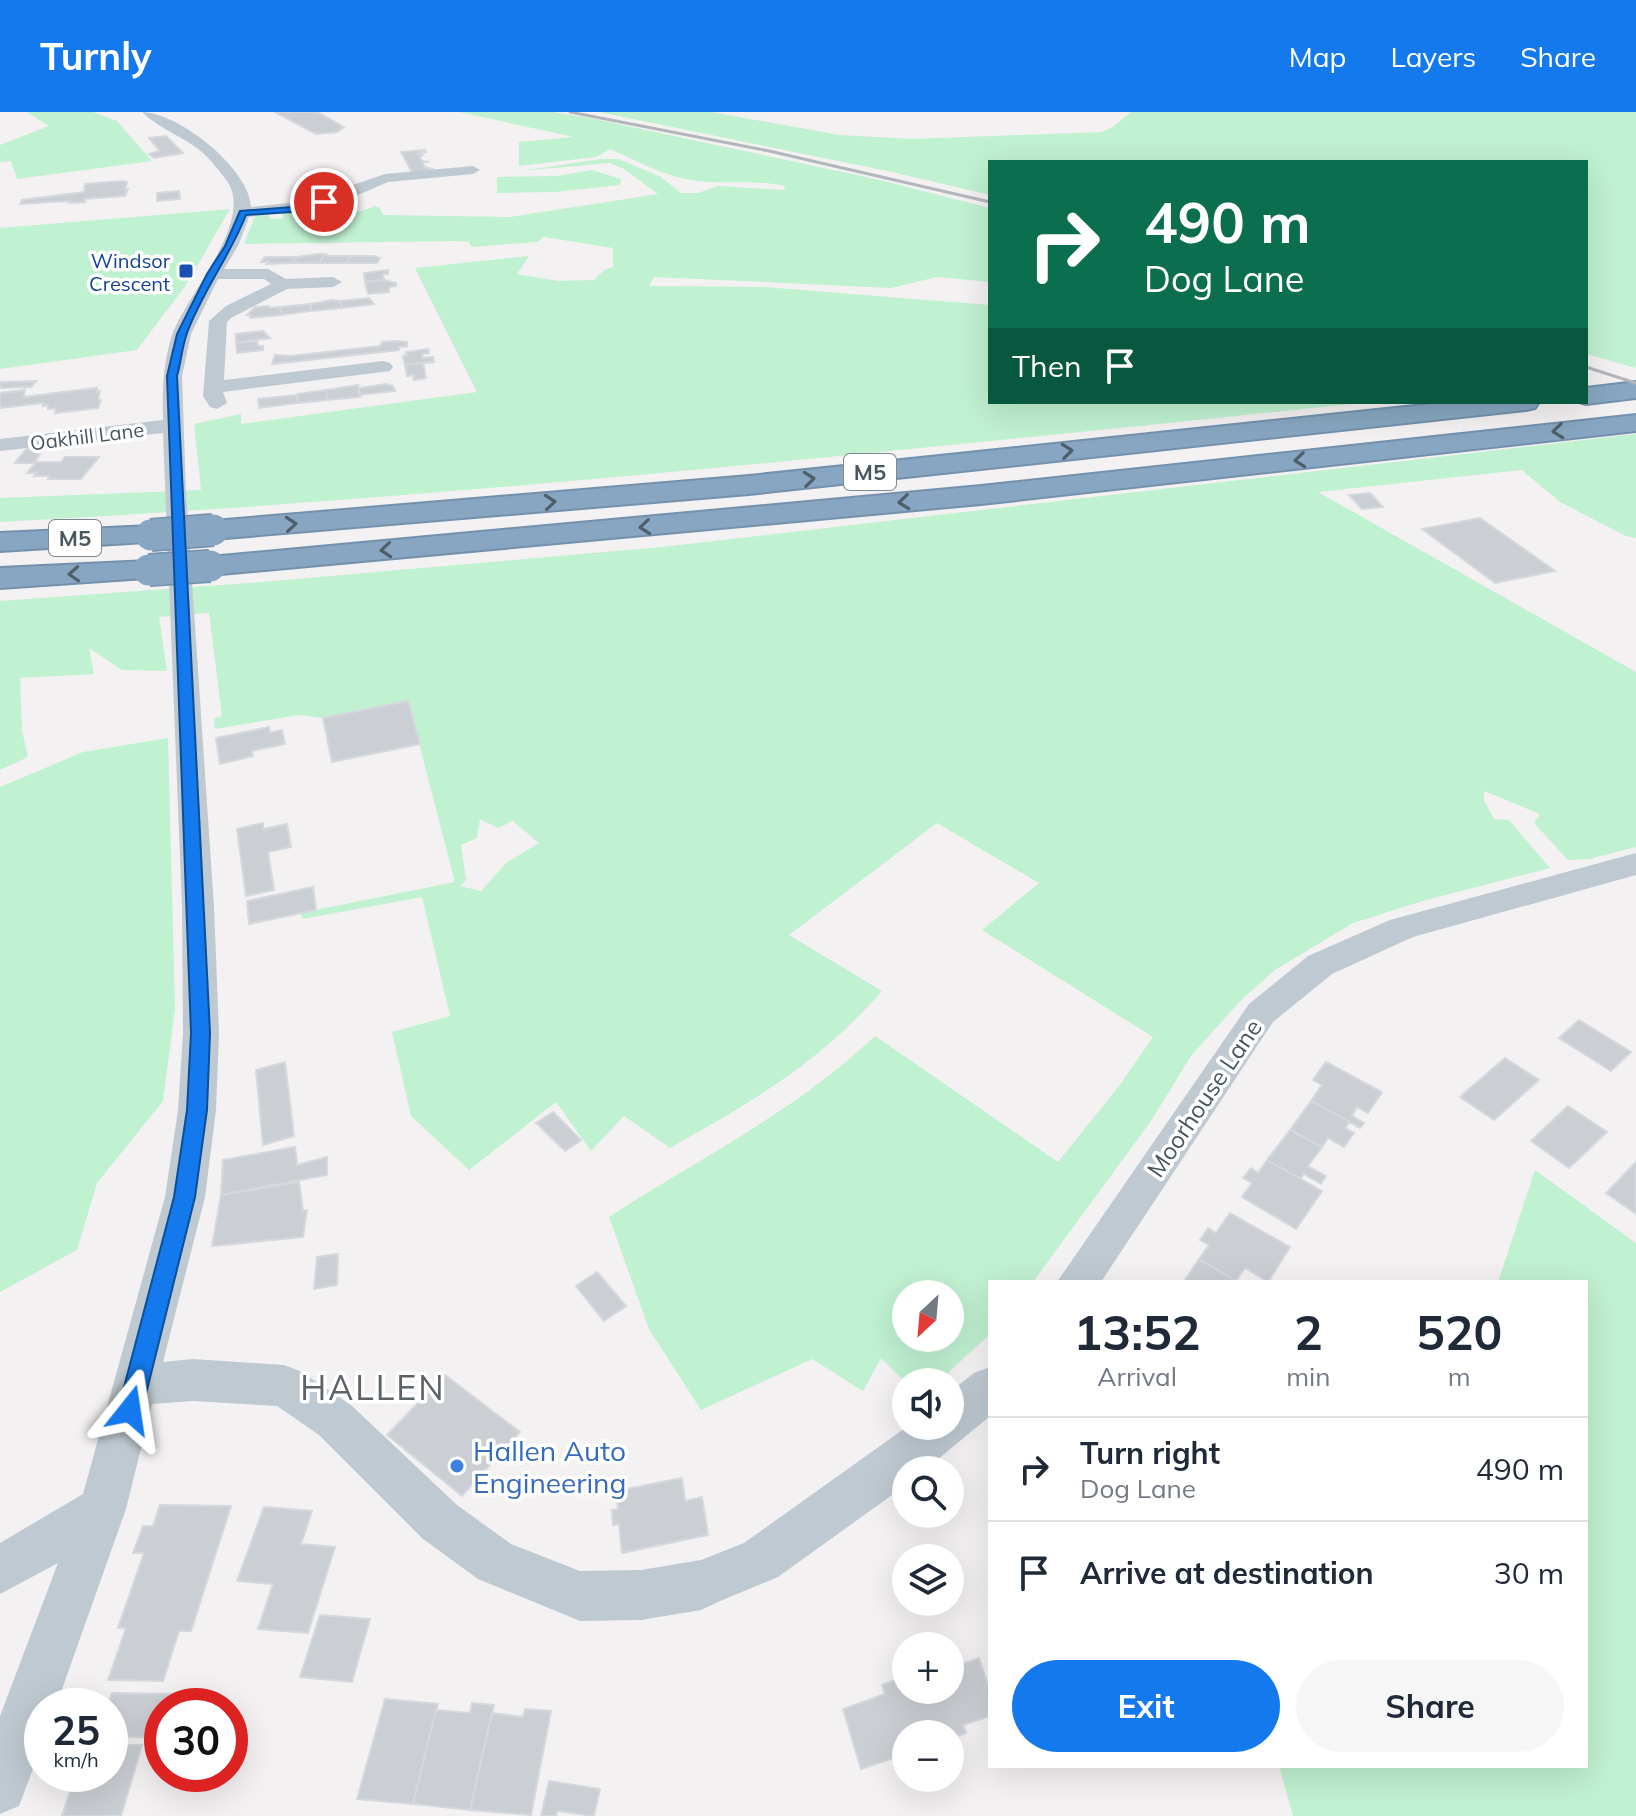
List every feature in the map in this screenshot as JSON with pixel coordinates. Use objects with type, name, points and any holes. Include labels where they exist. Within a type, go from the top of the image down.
[{"type":"highway","points":[[1588,396],[1636,390]]},
{"type":"highway","name":"M5","points":[[0,542],[151,535],[749,485],[1507,404]]},
{"type":"highway","name":"M5","points":[[0,578],[210,566],[981,495],[1636,423]]},
{"type":"street","points":[[0,1787],[102,1509],[185,1197],[197,1110],[201,1033],[172,376],[182,334],[230,246],[243,213],[243,199],[219,161],[192,138],[149,112]]},
{"type":"street","points":[[243,213],[316,204],[385,178],[473,170]]},
{"type":"street","points":[[212,274],[268,274],[282,284],[340,281]]},
{"type":"street","points":[[282,284],[272,293],[229,311],[218,321],[215,395],[383,367]]},
{"type":"street","name":"Oakhill Lane","points":[[0,445],[174,425]]},
{"type":"street","name":"Moorhouse Lane","points":[[1079,1280],[1261,1013],[1320,965],[1402,928],[1636,864]]},
{"type":"street","points":[[137,1385],[193,1380],[284,1386],[335,1420],[440,1522],[495,1562],[580,1596],[641,1595],[701,1585],[761,1560],[893,1467],[926,1440]]},
{"type":"street","points":[[964,1409],[988,1390]]},
{"type":"street","points":[[0,1570],[102,1509]]},
{"type":"green space","points":[[27,112],[93,112],[117,121],[152,161],[17,179],[11,161],[0,162],[0,145],[49,126]]},
{"type":"green space","points":[[459,112],[553,112],[590,118],[884,181],[988,207],[988,282],[937,277],[891,288],[654,277],[649,286],[764,287],[988,305],[988,404],[1351,404],[515,486],[0,522],[0,498],[201,490],[194,424],[241,414],[241,424],[477,392],[415,268],[529,256],[517,274],[558,281],[594,280],[604,270],[613,267],[613,248],[544,237],[537,242],[472,247],[469,242],[458,241],[244,244],[255,216],[266,214],[272,219],[283,218],[282,214],[298,211],[353,214],[375,206],[380,208],[383,215],[510,217],[658,194],[624,169],[610,163],[520,171],[601,159],[619,159],[661,177],[681,193],[698,193],[718,186],[785,190],[784,186],[773,184],[681,178],[610,149],[596,157],[519,166],[519,142],[574,137]]},
{"type":"green space","points":[[599,112],[712,112],[839,135],[911,139],[1101,132],[1113,127],[1131,112],[1636,112],[1636,368],[1588,355],[1588,160],[988,160],[988,195]]},
{"type":"green space","points":[[592,170],[621,179],[620,185],[556,192],[497,193],[497,177],[557,176]]},
{"type":"green space","points":[[230,209],[186,285],[137,350],[0,369],[0,228]]},
{"type":"green space","points":[[1636,434],[1636,538],[1626,536],[1560,502],[1522,470],[1318,492],[1636,672],[1636,847],[1589,859],[1568,860],[1534,823],[1540,814],[1484,791],[1484,800],[1494,819],[1509,820],[1550,868],[1426,900],[1353,923],[1275,970],[1242,999],[1191,1056],[1151,1121],[1034,1280],[988,1280],[988,1336],[953,1368],[892,1369],[881,1358],[863,1391],[812,1359],[701,1410],[649,1329],[609,1217],[780,1111],[845,1063],[875,1036],[1058,1162],[1119,1086],[1153,1037],[982,930],[1039,883],[937,823],[789,935],[882,991],[809,1061],[757,1097],[670,1148],[624,1116],[591,1151],[556,1102],[469,1170],[411,1116],[392,1032],[450,1016],[422,897],[303,919],[300,913],[455,882],[408,701],[323,718],[299,715],[215,729],[214,719],[222,716],[209,613],[159,617],[167,671],[122,670],[89,648],[94,674],[20,678],[22,731],[28,757],[0,770],[0,601],[662,547]],"holes":[[[480,819],[498,828],[513,821],[539,843],[506,863],[481,891],[460,886],[466,880],[461,845],[477,838]]]},
{"type":"green space","points":[[168,738],[175,1009],[163,1101],[97,1183],[77,1250],[0,1292],[0,787],[83,752]]},
{"type":"green space","points":[[1535,1170],[1636,1243],[1636,1816],[1293,1816],[1280,1768],[1588,1768],[1588,1280],[1499,1280]]},
{"type":"building","points":[[275,112],[317,112],[344,127],[337,132],[316,134]]},
{"type":"building","points":[[166,136],[183,153],[154,158],[149,154],[160,151],[149,138]]},
{"type":"building","points":[[425,150],[417,153],[423,155],[420,157],[422,161],[429,162],[422,162],[425,167],[432,169],[413,174],[401,152]]},
{"type":"building","points":[[127,182],[125,190],[128,189],[125,196],[84,199],[85,202],[20,204],[22,200],[84,192],[85,184]]},
{"type":"building","points":[[179,191],[180,199],[157,201],[157,193]]},
{"type":"building","points":[[325,254],[319,263],[292,263],[297,257]]},
{"type":"building","points":[[325,254],[351,256],[347,263],[319,263]]},
{"type":"building","points":[[351,256],[380,258],[377,263],[347,263]]},
{"type":"building","points":[[265,257],[297,257],[292,263],[267,264],[269,262],[261,262]]},
{"type":"building","points":[[388,270],[388,274],[383,274],[384,280],[365,282],[364,273]]},
{"type":"building","points":[[384,280],[396,283],[396,286],[389,287],[389,292],[368,294],[365,282]]},
{"type":"building","points":[[369,298],[374,304],[342,308],[340,301]]},
{"type":"building","points":[[340,301],[342,308],[311,311],[310,304]]},
{"type":"building","points":[[310,304],[311,311],[281,315],[280,307]]},
{"type":"building","points":[[255,307],[280,307],[281,315],[250,318],[247,315]]},
{"type":"building","points":[[263,331],[270,338],[236,343],[236,334]]},
{"type":"building","points":[[257,341],[263,350],[237,353],[236,343]]},
{"type":"building","points":[[382,342],[407,342],[407,346],[399,347],[399,350],[272,364],[275,355],[380,346]]},
{"type":"building","points":[[428,349],[429,353],[422,354],[423,358],[433,357],[434,362],[405,365],[403,356],[407,355],[406,352]]},
{"type":"building","points":[[423,363],[426,378],[414,380],[413,375],[407,376],[405,365]]},
{"type":"building","points":[[36,381],[31,387],[0,388],[0,382]]},
{"type":"building","points":[[386,384],[393,386],[395,391],[360,395],[359,388]]},
{"type":"building","points":[[358,385],[360,397],[327,400],[326,390]]},
{"type":"building","points":[[97,388],[97,392],[100,391],[98,400],[101,400],[98,408],[55,413],[56,408],[48,409],[48,405],[43,406],[43,403],[0,408],[0,393],[25,390],[23,397]]},
{"type":"building","points":[[326,390],[327,400],[298,403],[297,394]]},
{"type":"building","points":[[297,395],[298,403],[259,408],[258,399]]},
{"type":"building","points":[[44,448],[34,463],[15,463],[26,449]]},
{"type":"building","points":[[65,457],[99,457],[81,479],[48,479],[50,476],[27,473],[36,462],[61,462]]},
{"type":"building","points":[[1370,493],[1383,507],[1362,509],[1349,495]]},
{"type":"building","points":[[1480,518],[1555,571],[1495,583],[1422,529]]},
{"type":"building","points":[[408,701],[420,744],[332,762],[323,718]]},
{"type":"building","points":[[269,727],[270,733],[282,730],[285,744],[252,751],[253,756],[220,764],[216,738]]},
{"type":"building","points":[[263,823],[263,829],[287,824],[291,847],[268,852],[274,890],[246,896],[237,829]]},
{"type":"building","points":[[313,887],[316,910],[249,924],[247,901]]},
{"type":"building","points":[[1579,1020],[1631,1052],[1611,1071],[1559,1038]]},
{"type":"building","points":[[1505,1058],[1539,1080],[1494,1120],[1460,1097]]},
{"type":"building","points":[[285,1062],[294,1136],[263,1145],[256,1070]]},
{"type":"building","points":[[1326,1062],[1382,1092],[1368,1113],[1357,1107],[1352,1116],[1364,1123],[1360,1128],[1311,1101],[1322,1085],[1313,1080]]},
{"type":"building","points":[[1311,1101],[1350,1122],[1345,1128],[1354,1133],[1344,1147],[1328,1138],[1322,1147],[1290,1130]]},
{"type":"building","points":[[1568,1106],[1607,1132],[1569,1168],[1531,1141]]},
{"type":"building","points":[[553,1112],[581,1140],[565,1151],[536,1123]]},
{"type":"building","points":[[1290,1130],[1322,1147],[1308,1166],[1326,1176],[1321,1184],[1304,1174],[1300,1179],[1267,1160]]},
{"type":"building","points":[[295,1147],[297,1165],[327,1157],[327,1175],[221,1195],[223,1160]]},
{"type":"building","points":[[1267,1160],[1322,1191],[1296,1229],[1242,1197],[1252,1183],[1243,1178],[1251,1168],[1258,1173]]},
{"type":"building","points":[[1636,1162],[1636,1214],[1606,1193]]},
{"type":"building","points":[[299,1182],[303,1211],[307,1210],[303,1237],[212,1246],[221,1195]]},
{"type":"building","points":[[1230,1213],[1290,1247],[1269,1280],[1245,1268],[1234,1280],[1199,1259],[1209,1245],[1200,1240],[1208,1228],[1216,1233]]},
{"type":"building","points":[[338,1254],[337,1285],[314,1289],[317,1257]]},
{"type":"building","points":[[1199,1259],[1234,1280],[1185,1280]]},
{"type":"building","points":[[597,1272],[626,1306],[604,1321],[576,1286]]},
{"type":"building","name":"Hallen Auto Engineering","points":[[445,1375],[520,1432],[462,1496],[387,1435]]},
{"type":"building","points":[[682,1478],[685,1501],[702,1497],[708,1535],[622,1553],[619,1524],[613,1525],[612,1510],[618,1509],[616,1491]]},
{"type":"building","points":[[160,1505],[231,1506],[191,1631],[179,1631],[163,1681],[108,1680],[126,1628],[118,1628],[144,1553],[133,1553],[143,1526],[153,1526]]},
{"type":"building","points":[[264,1507],[312,1511],[301,1544],[335,1547],[308,1633],[258,1629],[273,1584],[237,1581]]},
{"type":"building","points":[[320,1615],[370,1619],[352,1682],[300,1677]]},
{"type":"building","points":[[979,1658],[988,1685],[988,1717],[964,1725],[964,1720],[892,1720],[892,1759],[861,1769],[843,1709],[885,1694],[882,1685],[892,1681],[892,1704],[964,1704],[964,1663]]},
{"type":"building","points":[[128,1693],[144,1693],[144,1737],[128,1737]]},
{"type":"building","points":[[385,1699],[438,1704],[413,1804],[357,1799]]},
{"type":"building","points":[[472,1703],[494,1705],[470,1810],[413,1804],[436,1710],[470,1713]]},
{"type":"building","points":[[525,1709],[551,1711],[531,1815],[470,1810],[492,1713],[523,1717]]},
{"type":"building","points":[[128,1745],[142,1745],[121,1816],[62,1816],[70,1792],[128,1792]]},
{"type":"building","points":[[549,1781],[600,1789],[594,1816],[557,1811],[556,1816],[541,1816]]},
{"type":"railway","points":[[570,112],[769,151],[988,202]]},
{"type":"railway","points":[[1588,368],[1636,383]]},
{"type":"place","name":"Windsor Crescent","points":[[186,271]]},
{"type":"place","name":"Hallen Auto Engineering","points":[[457,1466]]},
{"type":"district","name":"HALLEN","points":[[373,1387]]},
{"type":"route","points":[[130,1410],[185,1197],[197,1110],[201,1033],[198,907],[175,492],[172,376],[182,334],[196,303],[230,246],[243,213],[292,209],[324,202]]}]
